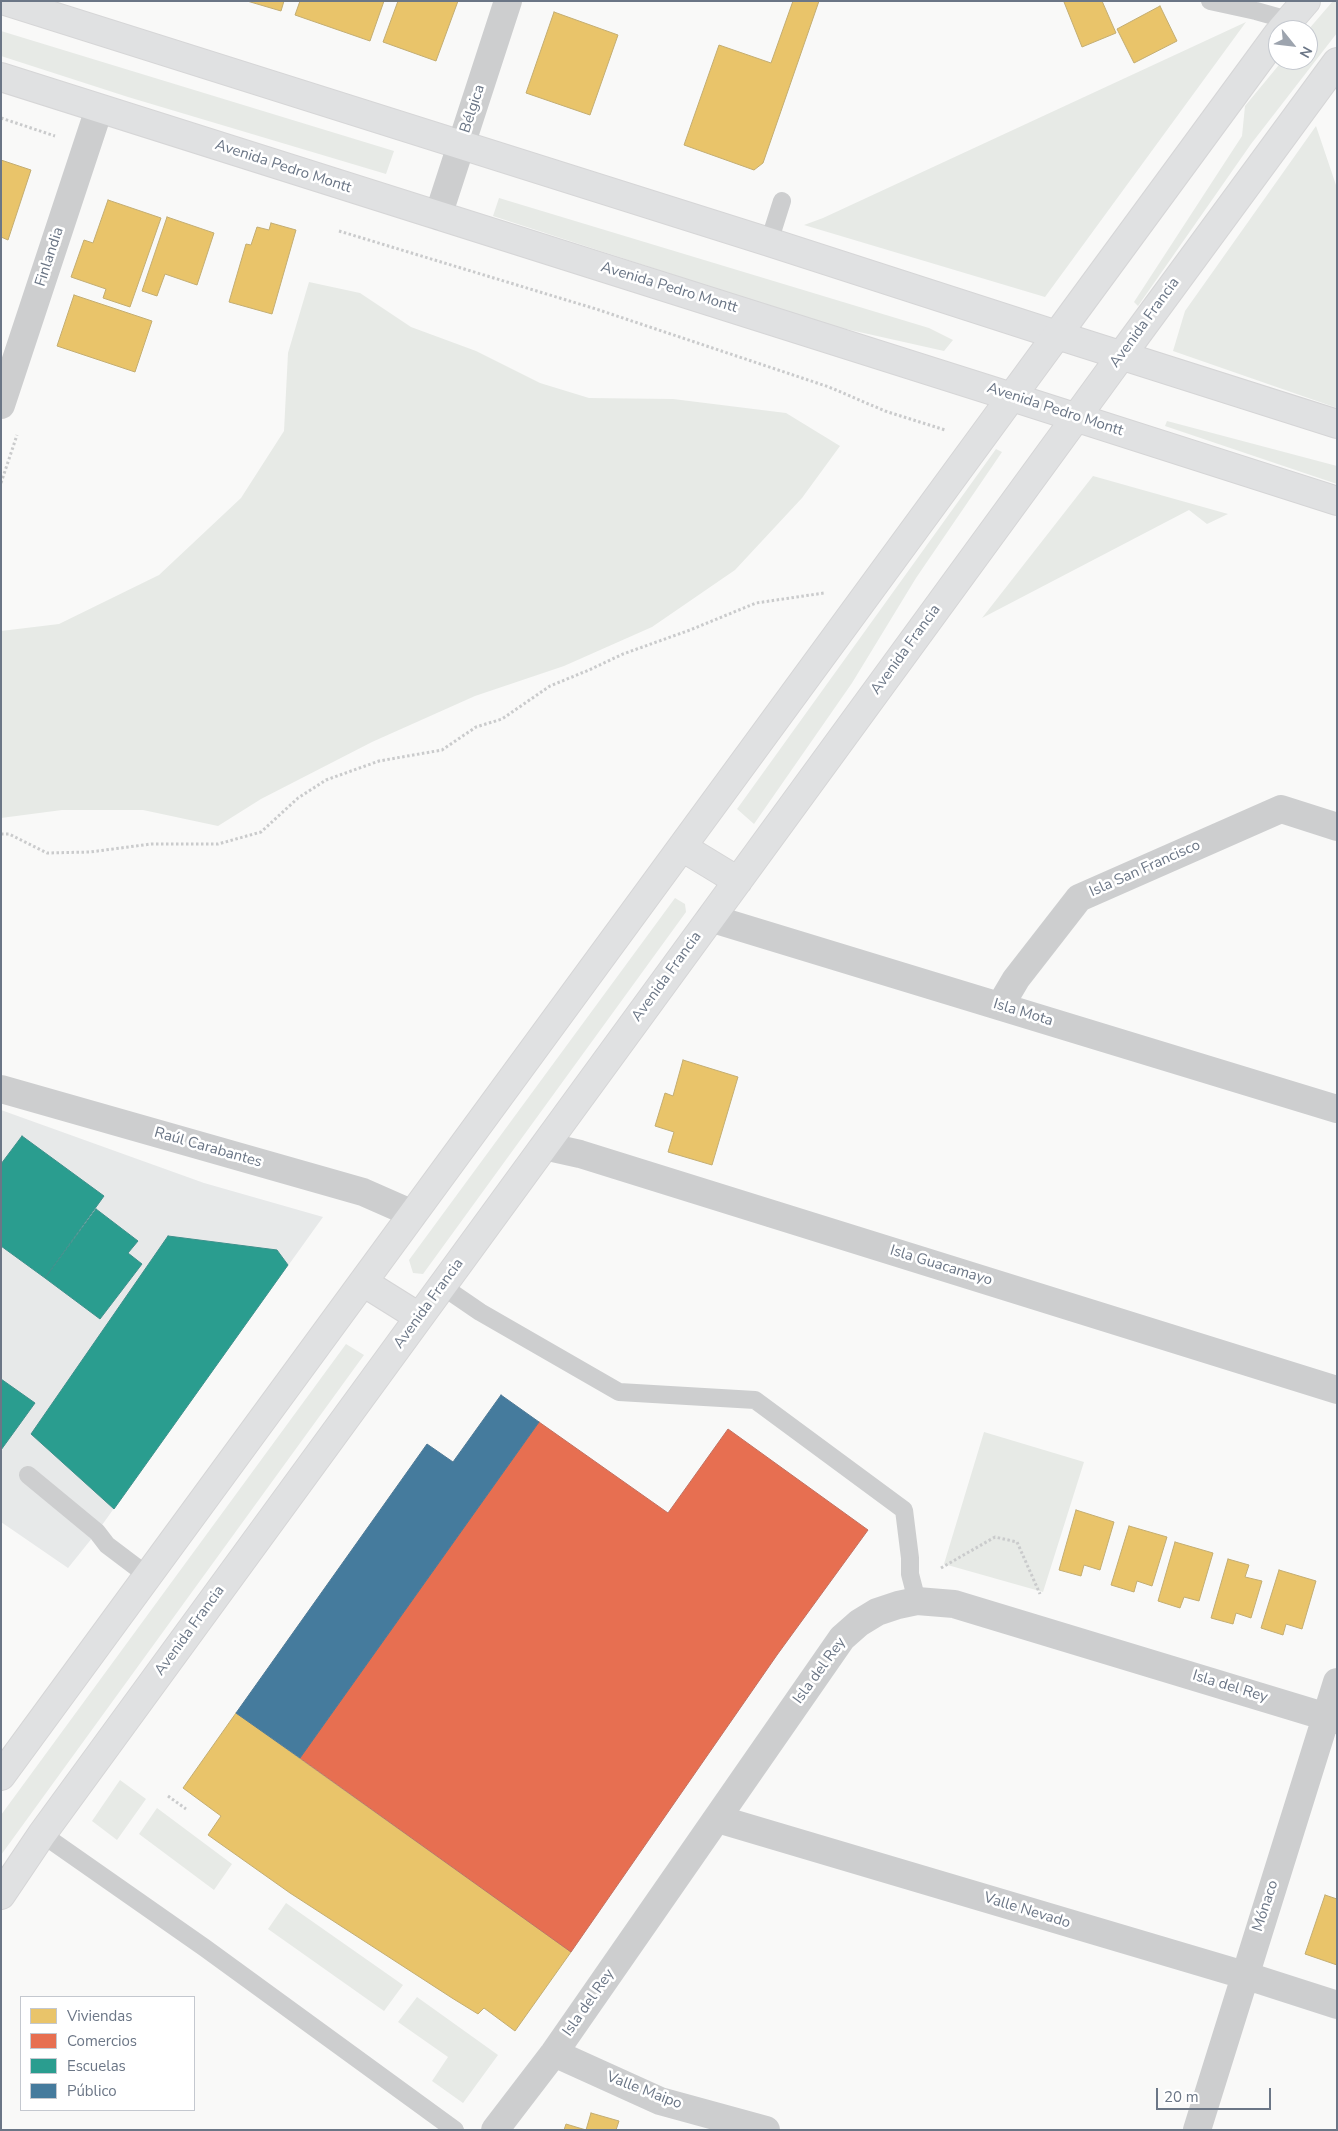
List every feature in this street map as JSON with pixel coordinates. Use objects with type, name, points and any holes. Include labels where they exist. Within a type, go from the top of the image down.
[{"type":"main road","points":[[5,1],[770,242],[1337,424]]},
{"type":"main road","points":[[1,1776],[1268,49]]},
{"type":"main road","name":"Avenida Francia","points":[[1,1894],[42,1834],[419,1317],[1337,62]]},
{"type":"main road","name":"Avenida Pedro Montt","points":[[1,76],[99,109],[1077,417],[1337,501]]},
{"type":"main road","points":[[682,847],[738,881]]},
{"type":"main road","points":[[363,1282],[419,1317]]},
{"type":"street","name":"Bélgica","points":[[438,216],[508,1]]},
{"type":"street","name":"Finlandia","points":[[1,405],[99,109]]},
{"type":"street","name":"Isla San Francisco","points":[[1000,1006],[1016,979],[1079,898],[1281,809],[1337,827]]},
{"type":"street","name":"Isla Mota","points":[[710,918],[1337,1109]]},
{"type":"street","name":"Raúl Carabantes","points":[[1,1089],[363,1192],[413,1214]]},
{"type":"street","name":"Isla Guacamayo","points":[[544,1146],[580,1154],[1337,1390]]},
{"type":"street","name":"Isla del Rey","points":[[495,2130],[554,2053],[842,1638],[859,1623],[877,1612],[917,1601],[954,1604],[1332,1718]]},
{"type":"street","name":"Mónaco","points":[[1197,2130],[1244,1975],[1332,1718],[1337,1682]]},
{"type":"street","name":"Valle Nevado","points":[[718,1819],[1337,2004]]},
{"type":"street","name":"Valle Maipo","points":[[554,2053],[660,2101],[766,2130]]},
{"type":"lane","points":[[1210,1],[1256,11],[1282,20]]},
{"type":"lane","points":[[770,242],[782,201]]},
{"type":"lane","points":[[442,1286],[480,1312],[620,1392],[755,1400],[904,1510],[910,1574],[917,1601]]},
{"type":"lane","points":[[28,1475],[97,1532],[107,1545],[148,1576]]},
{"type":"lane","points":[[42,1834],[205,1948],[455,2130]]},
{"type":"path","points":[[1,118],[63,138]]},
{"type":"path","points":[[339,231],[596,309],[829,387],[885,411],[945,430]]},
{"type":"path","points":[[1,834],[8,834],[47,853],[90,852],[151,844],[218,844],[261,832],[298,798],[326,780],[378,761],[442,750],[476,727],[502,719],[550,686],[623,654],[690,630],[756,603],[824,593]]},
{"type":"path","points":[[941,1568],[995,1537],[1017,1542],[1041,1596]]},
{"type":"path","points":[[168,1796],[186,1809]]},
{"type":"shaded area","points":[[1333,1],[1337,1],[1337,33],[1318,58],[1318,20]]},
{"type":"shaded area","points":[[1246,22],[1045,297],[804,225],[823,218]]},
{"type":"shaded area","points":[[1,31],[394,151],[386,174],[128,97],[1,56]]},
{"type":"shaded area","points":[[1275,70],[1308,70],[1251,144],[1138,306],[1134,302],[1242,136],[1245,106]]},
{"type":"shaded area","points":[[1316,126],[1337,188],[1337,408],[1173,351],[1185,311]]},
{"type":"shaded area","points":[[499,198],[929,328],[953,340],[944,351],[828,325],[493,216]]},
{"type":"shaded area","points":[[309,282],[360,293],[411,327],[476,351],[540,383],[589,398],[673,399],[786,413],[840,446],[802,498],[735,570],[652,627],[564,666],[475,696],[372,742],[261,799],[218,826],[143,810],[62,810],[1,818],[1,631],[59,624],[159,575],[241,498],[284,431],[288,353]]},
{"type":"shaded area","points":[[1167,421],[1337,466],[1337,484],[1165,426]]},
{"type":"shaded area","points":[[996,449],[1002,452],[916,578],[852,683],[754,824],[737,809]]},
{"type":"shaded area","points":[[1093,476],[1228,514],[1207,524],[1189,510],[982,618]]},
{"type":"shaded area","points":[[675,898],[685,904],[686,912],[423,1274],[413,1273],[409,1260]]},
{"type":"shaded area","points":[[1,1110],[204,1183],[323,1217],[97,1532],[68,1568],[1,1522]]},
{"type":"shaded area","points":[[346,1344],[364,1355],[1,1855],[1,1815]]},
{"type":"shaded area","points":[[984,1432],[1084,1462],[1043,1592],[944,1564]]},
{"type":"shaded area","points":[[120,1780],[146,1799],[117,1840],[92,1821]]},
{"type":"shaded area","points":[[157,1808],[232,1864],[214,1890],[139,1834]]},
{"type":"shaded area","points":[[286,1903],[403,1985],[384,2011],[268,1929]]},
{"type":"shaded area","points":[[417,1997],[498,2055],[463,2103],[432,2081],[448,2057],[398,2022]]},
{"type":"building: Viviendas","points":[[247,1],[284,1],[281,11]]},
{"type":"building: Viviendas","points":[[300,1],[384,1],[370,41],[295,15]]},
{"type":"building: Viviendas","points":[[398,1],[458,1],[436,61],[383,42]]},
{"type":"building: Viviendas","points":[[793,1],[819,1],[763,163],[754,170],[684,145],[719,45],[771,63]]},
{"type":"building: Viviendas","points":[[1102,1],[1116,33],[1082,47],[1064,2]]},
{"type":"building: Viviendas","points":[[1160,6],[1177,41],[1134,63],[1117,29]]},
{"type":"building: Viviendas","points":[[554,12],[618,35],[590,115],[526,93]]},
{"type":"building: Viviendas","points":[[1,160],[31,170],[8,240],[1,237]]},
{"type":"building: Viviendas","points":[[108,200],[161,218],[130,307],[103,298],[106,289],[71,277],[84,240],[93,243]]},
{"type":"building: Viviendas","points":[[167,217],[214,233],[197,285],[165,274],[157,296],[142,291]]},
{"type":"building: Viviendas","points":[[271,223],[296,230],[272,314],[229,302],[246,244],[251,245],[257,227],[269,230]]},
{"type":"building: Viviendas","points":[[74,295],[152,321],[135,372],[57,346]]},
{"type":"building: Viviendas","points":[[683,1060],[738,1077],[712,1165],[668,1152],[674,1132],[655,1126],[665,1093],[673,1096]]},
{"type":"building: Viviendas","points":[[1076,1510],[1114,1522],[1100,1570],[1084,1565],[1081,1576],[1059,1570]]},
{"type":"building: Viviendas","points":[[1129,1526],[1167,1537],[1152,1586],[1137,1581],[1134,1592],[1111,1585]]},
{"type":"building: Viviendas","points":[[1175,1542],[1213,1553],[1199,1601],[1184,1597],[1180,1608],[1158,1601]]},
{"type":"building: Viviendas","points":[[1228,1559],[1249,1565],[1245,1577],[1262,1581],[1251,1618],[1236,1613],[1233,1624],[1211,1618]]},
{"type":"building: Viviendas","points":[[1279,1570],[1316,1581],[1302,1629],[1286,1624],[1283,1635],[1261,1628]]},
{"type":"building: Viviendas","points":[[236,1713],[571,1952],[515,2031],[484,2008],[478,2014],[452,1998],[290,1893],[208,1835],[221,1816],[183,1788]]},
{"type":"building: Viviendas","points":[[1325,1895],[1337,1899],[1337,1965],[1305,1954]]},
{"type":"building: Viviendas","points":[[591,2113],[619,2121],[616,2130],[586,2130]]},
{"type":"building: Viviendas","points":[[566,2124],[586,2130],[564,2130]]},
{"type":"building: Comercios","points":[[539,1422],[668,1513],[728,1429],[868,1530],[777,1655],[571,1952],[300,1758]]},
{"type":"building: Escuelas","points":[[22,1136],[104,1196],[45,1278],[1,1246],[1,1164]]},
{"type":"building: Escuelas","points":[[96,1209],[138,1241],[128,1253],[142,1264],[100,1319],[45,1278]]},
{"type":"building: Escuelas","points":[[168,1236],[277,1250],[288,1265],[114,1509],[31,1434]]},
{"type":"building: Escuelas","points":[[1,1379],[35,1403],[1,1450]]},
{"type":"building: Público","points":[[501,1395],[539,1422],[300,1758],[236,1713],[427,1444],[453,1462]]}]
